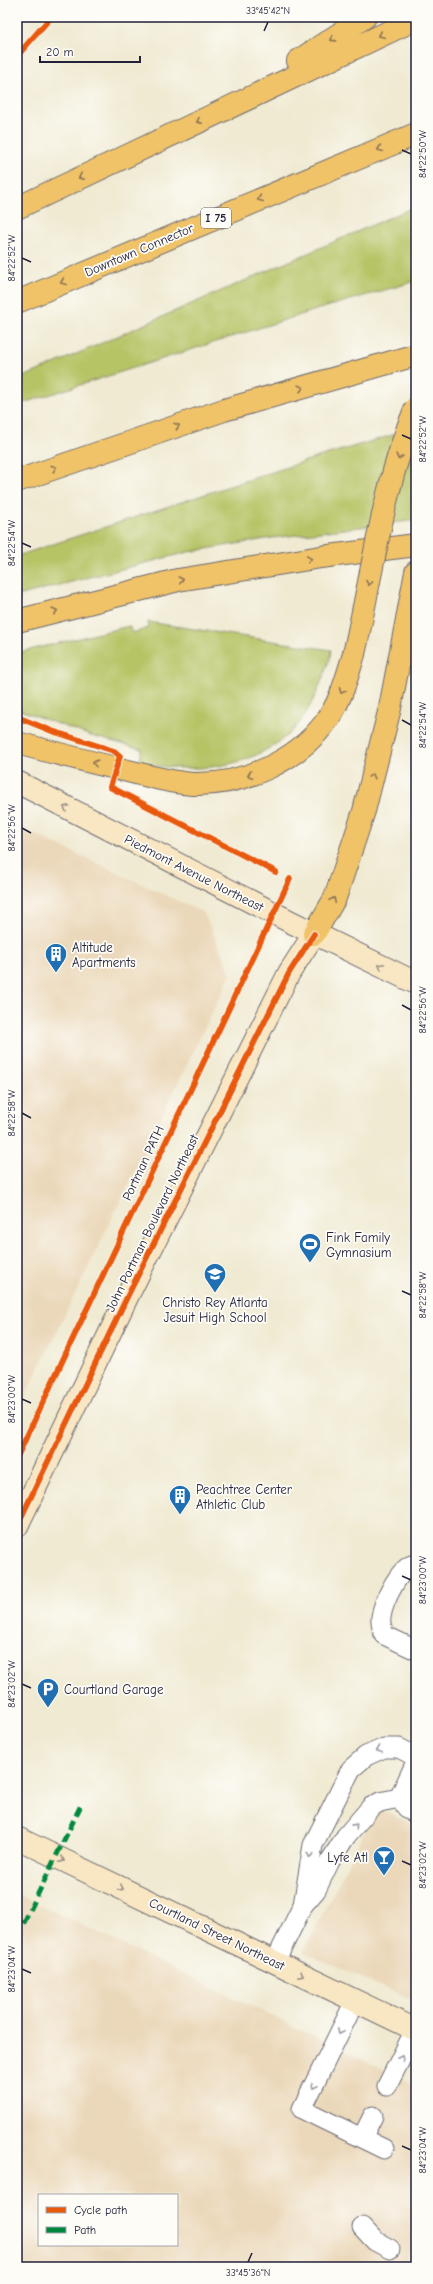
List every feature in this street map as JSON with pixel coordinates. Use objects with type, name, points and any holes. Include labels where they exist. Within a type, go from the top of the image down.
[{"type":"highway","points":[[234,104],[365,17]]},
{"type":"highway","points":[[17,208],[416,19]]},
{"type":"highway","name":"Downtown Connector","points":[[17,302],[416,134]]},
{"type":"highway","points":[[17,481],[224,410],[416,355]]},
{"type":"highway","points":[[17,743],[158,778],[197,784],[236,780],[268,768],[296,753],[325,723],[339,698],[354,654],[378,529],[407,427],[416,407]]},
{"type":"highway","points":[[17,621],[178,580],[321,557],[416,545]]},
{"type":"highway","points":[[314,934],[335,898],[364,811],[390,708],[416,572]]},
{"type":"main road","name":"Piedmont Avenue Northeast","points":[[17,782],[314,934],[416,982]]},
{"type":"main road","name":"John Portman Boulevard Northeast","points":[[17,1526],[129,1293],[289,973],[314,934]]},
{"type":"main road","name":"Courtland Street Northeast","points":[[17,1838],[415,2030]]},
{"type":"lane","points":[[416,1564],[405,1568],[399,1576],[381,1618],[384,1635],[416,1650]]},
{"type":"lane","points":[[303,1905],[313,1845],[351,1769],[366,1756],[384,1748],[399,1748],[416,1757]]},
{"type":"lane","points":[[399,1798],[416,1762]]},
{"type":"lane","points":[[276,1962],[303,1905],[316,1890],[330,1861],[346,1836],[366,1813],[380,1802],[399,1798]]},
{"type":"lane","points":[[399,1798],[407,1808],[416,1814]]},
{"type":"lane","points":[[355,2001],[302,2109],[384,2149]]},
{"type":"lane","points":[[388,2086],[415,2030]]},
{"type":"lane","points":[[362,2138],[373,2116]]},
{"type":"lane","points":[[362,2227],[374,2242],[390,2249]]},
{"type":"shaded area","points":[[17,826],[204,913],[231,974],[17,1413]]},
{"type":"shaded area","points":[[377,1808],[416,1826],[416,2002],[303,1952]]},
{"type":"shaded area","points":[[17,1894],[416,2085],[416,2240],[403,2267],[17,2267]]},
{"type":"green space","points":[[416,206],[416,281],[319,309],[17,405],[17,380]]},
{"type":"green space","points":[[416,428],[416,520],[272,538],[188,552],[17,596],[17,556],[315,458]]},
{"type":"green space","points":[[148,622],[331,650],[330,657],[314,698],[296,727],[289,734],[255,756],[218,766],[179,768],[139,763],[142,749],[91,736],[17,709],[17,653],[129,626],[132,633],[149,628]]},
{"type":"marked path","points":[[17,1937],[82,1803]]},
{"type":"cycle path","points":[[17,56],[51,17]]},
{"type":"cycle path","points":[[17,717],[52,731],[114,751],[120,756],[110,787],[276,872]]},
{"type":"cycle path","name":"Portman PATH","points":[[17,1457],[290,879]]},
{"type":"cycle path","points":[[17,1526],[129,1293],[289,973],[314,934]]},
{"type":"place","name":"Altitude Apartments","points":[[56,974]]},
{"type":"place","name":"Fink Family Gymnasium","points":[[310,1264]]},
{"type":"place","name":"Christo Rey Atlanta Jesuit High School","points":[[215,1294]]},
{"type":"place","name":"Peachtree Center Athletic Club","points":[[180,1516]]},
{"type":"place","name":"Courtland Garage","points":[[48,1708]]},
{"type":"place","name":"Lyfe Atl","points":[[384,1876]]}]
